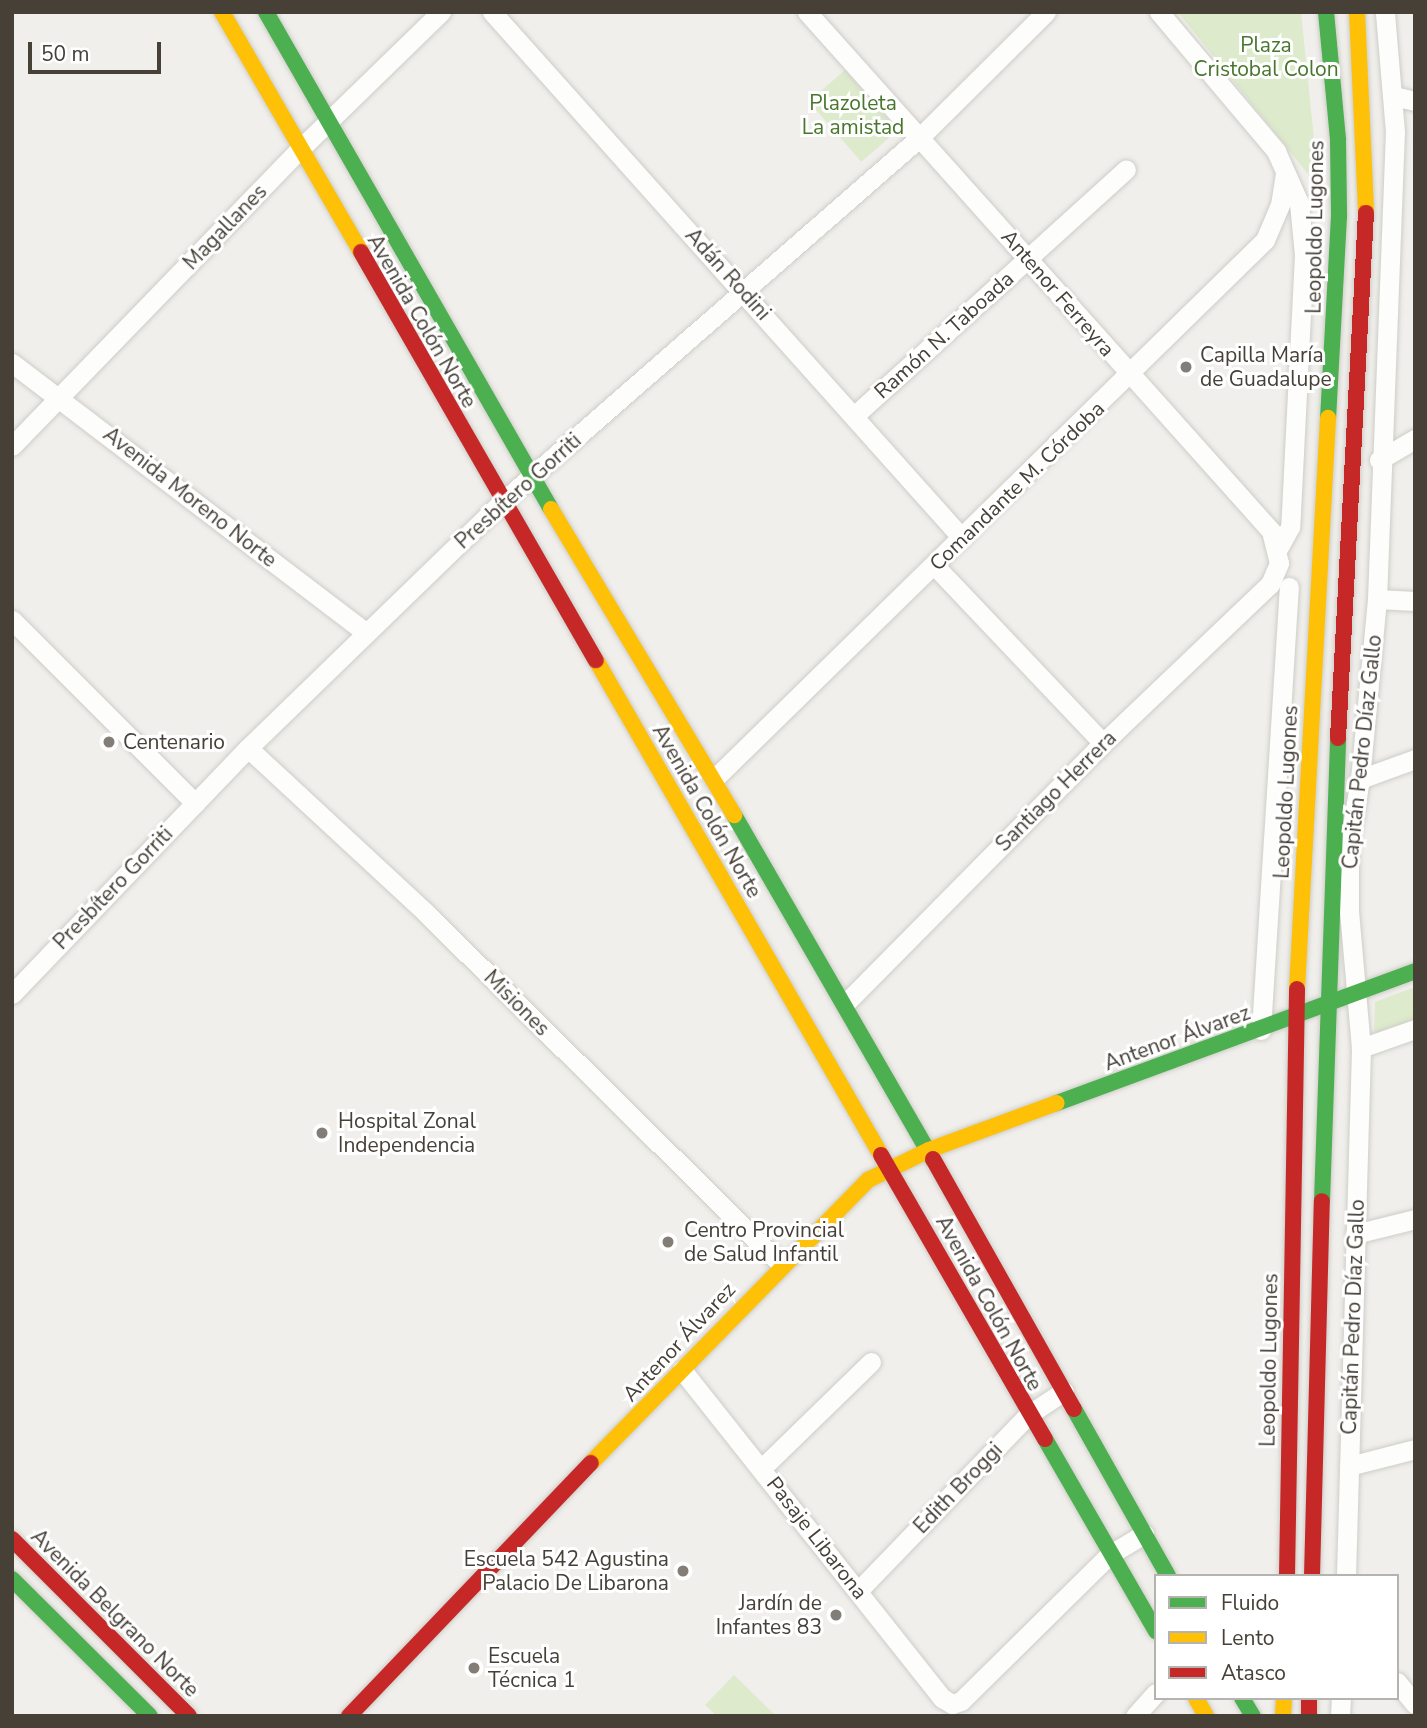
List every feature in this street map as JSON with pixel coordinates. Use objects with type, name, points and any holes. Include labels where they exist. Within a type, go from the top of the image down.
[{"type":"main road","name":"Avenida Colón Norte","points":[[222,12],[502,502],[889,1167],[1028,1415],[1154,1628]]},
{"type":"main road","name":"Avenida Colón Norte","points":[[265,12],[532,477],[715,778],[846,1003],[1167,1574]]},
{"type":"main road","name":"Leopoldo Lugones","points":[[1287,1574],[1295,1017],[1339,216],[1337,127],[1326,12]]},
{"type":"main road","points":[[1312,1574],[1327,1005],[1366,247],[1367,154],[1357,12]]},
{"type":"main road","name":"Antenor Álvarez","points":[[349,1716],[781,1264],[868,1180],[889,1167],[929,1150],[1261,1030],[1415,971]]},
{"type":"main road","name":"Avenida Belgrano Norte","points":[[15,1549],[189,1716]]},
{"type":"main road","points":[[12,1579],[150,1716]]},
{"type":"main road","points":[[1197,1700],[1206,1716]]},
{"type":"main road","points":[[1243,1700],[1253,1716]]},
{"type":"street","name":"Magallanes","points":[[12,446],[300,149],[442,12]]},
{"type":"street","name":"Adán Rodini","points":[[492,12],[962,538]]},
{"type":"street","name":"Antenor Ferreyra","points":[[807,12],[1271,531],[1279,547]]},
{"type":"street","name":"Presbítero Gorriti","points":[[14,988],[248,748],[502,502],[919,138],[1046,12]]},
{"type":"street","points":[[1159,12],[1276,151],[1299,203],[1304,255],[1290,527],[1279,547],[1280,586],[1261,1030]]},
{"type":"street","name":"Capitán Pedro Díaz Gallo","points":[[1346,1574],[1361,1048],[1349,911],[1349,844],[1360,779],[1377,599],[1379,460],[1393,96],[1385,12]]},
{"type":"street","points":[[1393,96],[1415,101]]},
{"type":"street","name":"Ramón N. Taboada","points":[[854,416],[1126,169]]},
{"type":"street","name":"Comandante M. Córdoba","points":[[715,778],[1131,375],[1265,240],[1280,205],[1285,173]]},
{"type":"street","name":"Avenida Moreno Norte","points":[[12,363],[366,633]]},
{"type":"street","points":[[1379,460],[1415,439]]},
{"type":"street","points":[[934,565],[1102,743]]},
{"type":"street","points":[[1280,586],[1318,592]]},
{"type":"street","name":"Santiago Herrera","points":[[846,1003],[1102,743],[1280,586]]},
{"type":"street","points":[[1377,599],[1415,601]]},
{"type":"street","points":[[12,620],[195,803]]},
{"type":"street","name":"Misiones","points":[[248,748],[426,913],[781,1264]]},
{"type":"street","points":[[1360,779],[1415,759]]},
{"type":"street","points":[[1361,1048],[1415,1029]]},
{"type":"street","points":[[1355,1234],[1415,1219]]},
{"type":"street","points":[[762,1468],[872,1362]]},
{"type":"street","name":"Pasaje Libarona","points":[[682,1370],[942,1698],[952,1704],[961,1701],[1109,1555]]},
{"type":"street","name":"Edith Broggi","points":[[858,1591],[1028,1415],[1063,1391]]},
{"type":"street","points":[[1349,1466],[1415,1449]]},
{"type":"street","points":[[1109,1555],[1143,1534]]},
{"type":"street","points":[[1399,1684],[1415,1704]]},
{"type":"street","points":[[1135,1716],[1154,1695]]},
{"type":"green space","name":"Plaza Cristobal Colon","points":[[1178,12],[1301,12],[1319,188]]},
{"type":"green space","name":"Plazoleta La amistad","points":[[845,70],[897,130],[861,162],[809,101]]},
{"type":"green space","points":[[1415,987],[1415,1025],[1374,1040],[1375,1002]]},
{"type":"green space","points":[[734,1675],[776,1716],[717,1716],[705,1705]]},
{"type":"traffic: fast","points":[[266,12],[551,509]]},
{"type":"traffic: fast","points":[[1326,12],[1338,140],[1339,216],[1328,418]]},
{"type":"traffic: fast","points":[[1322,1201],[1338,738]]},
{"type":"traffic: fast","points":[[734,815],[933,1159]]},
{"type":"traffic: fast","points":[[1057,1103],[1415,971]]},
{"type":"traffic: fast","points":[[1074,1409],[1167,1574]]},
{"type":"traffic: fast","points":[[1045,1439],[1154,1628]]},
{"type":"traffic: fast","points":[[12,1579],[150,1716]]},
{"type":"traffic: fast","points":[[1243,1700],[1253,1716]]},
{"type":"traffic: slow","points":[[222,12],[361,252]]},
{"type":"traffic: slow","points":[[1357,12],[1366,213]]},
{"type":"traffic: slow","points":[[1297,989],[1328,418]]},
{"type":"traffic: slow","points":[[551,509],[734,815]]},
{"type":"traffic: slow","points":[[596,660],[881,1155]]},
{"type":"traffic: slow","points":[[591,1463],[868,1180],[929,1150],[1057,1103]]},
{"type":"traffic: slow","points":[[1197,1700],[1206,1716]]},
{"type":"traffic: slow","points":[[1283,1716],[1284,1700]]},
{"type":"traffic: jam","points":[[1338,738],[1366,213]]},
{"type":"traffic: jam","points":[[361,252],[596,660]]},
{"type":"traffic: jam","points":[[1287,1574],[1297,989]]},
{"type":"traffic: jam","points":[[881,1155],[1045,1439]]},
{"type":"traffic: jam","points":[[933,1159],[1074,1409]]},
{"type":"traffic: jam","points":[[1312,1574],[1322,1201]]},
{"type":"traffic: jam","points":[[349,1716],[591,1463]]},
{"type":"traffic: jam","points":[[12,1539],[189,1716]]},
{"type":"traffic: jam","points":[[1309,1700],[1309,1716]]},
{"type":"place","name":"Capilla María de Guadalupe","points":[[1186,367]]},
{"type":"place","name":"Centenario","points":[[109,742]]},
{"type":"place","name":"Hospital Zonal Independencia","points":[[322,1133]]},
{"type":"place","name":"Centro Provincial de Salud Infantil","points":[[668,1242]]},
{"type":"place","name":"Escuela 542 Agustina Palacio De Libarona","points":[[683,1571]]},
{"type":"place","name":"Jardín de Infantes 83","points":[[836,1615]]},
{"type":"place","name":"Escuela Técnica 1","points":[[474,1668]]}]
